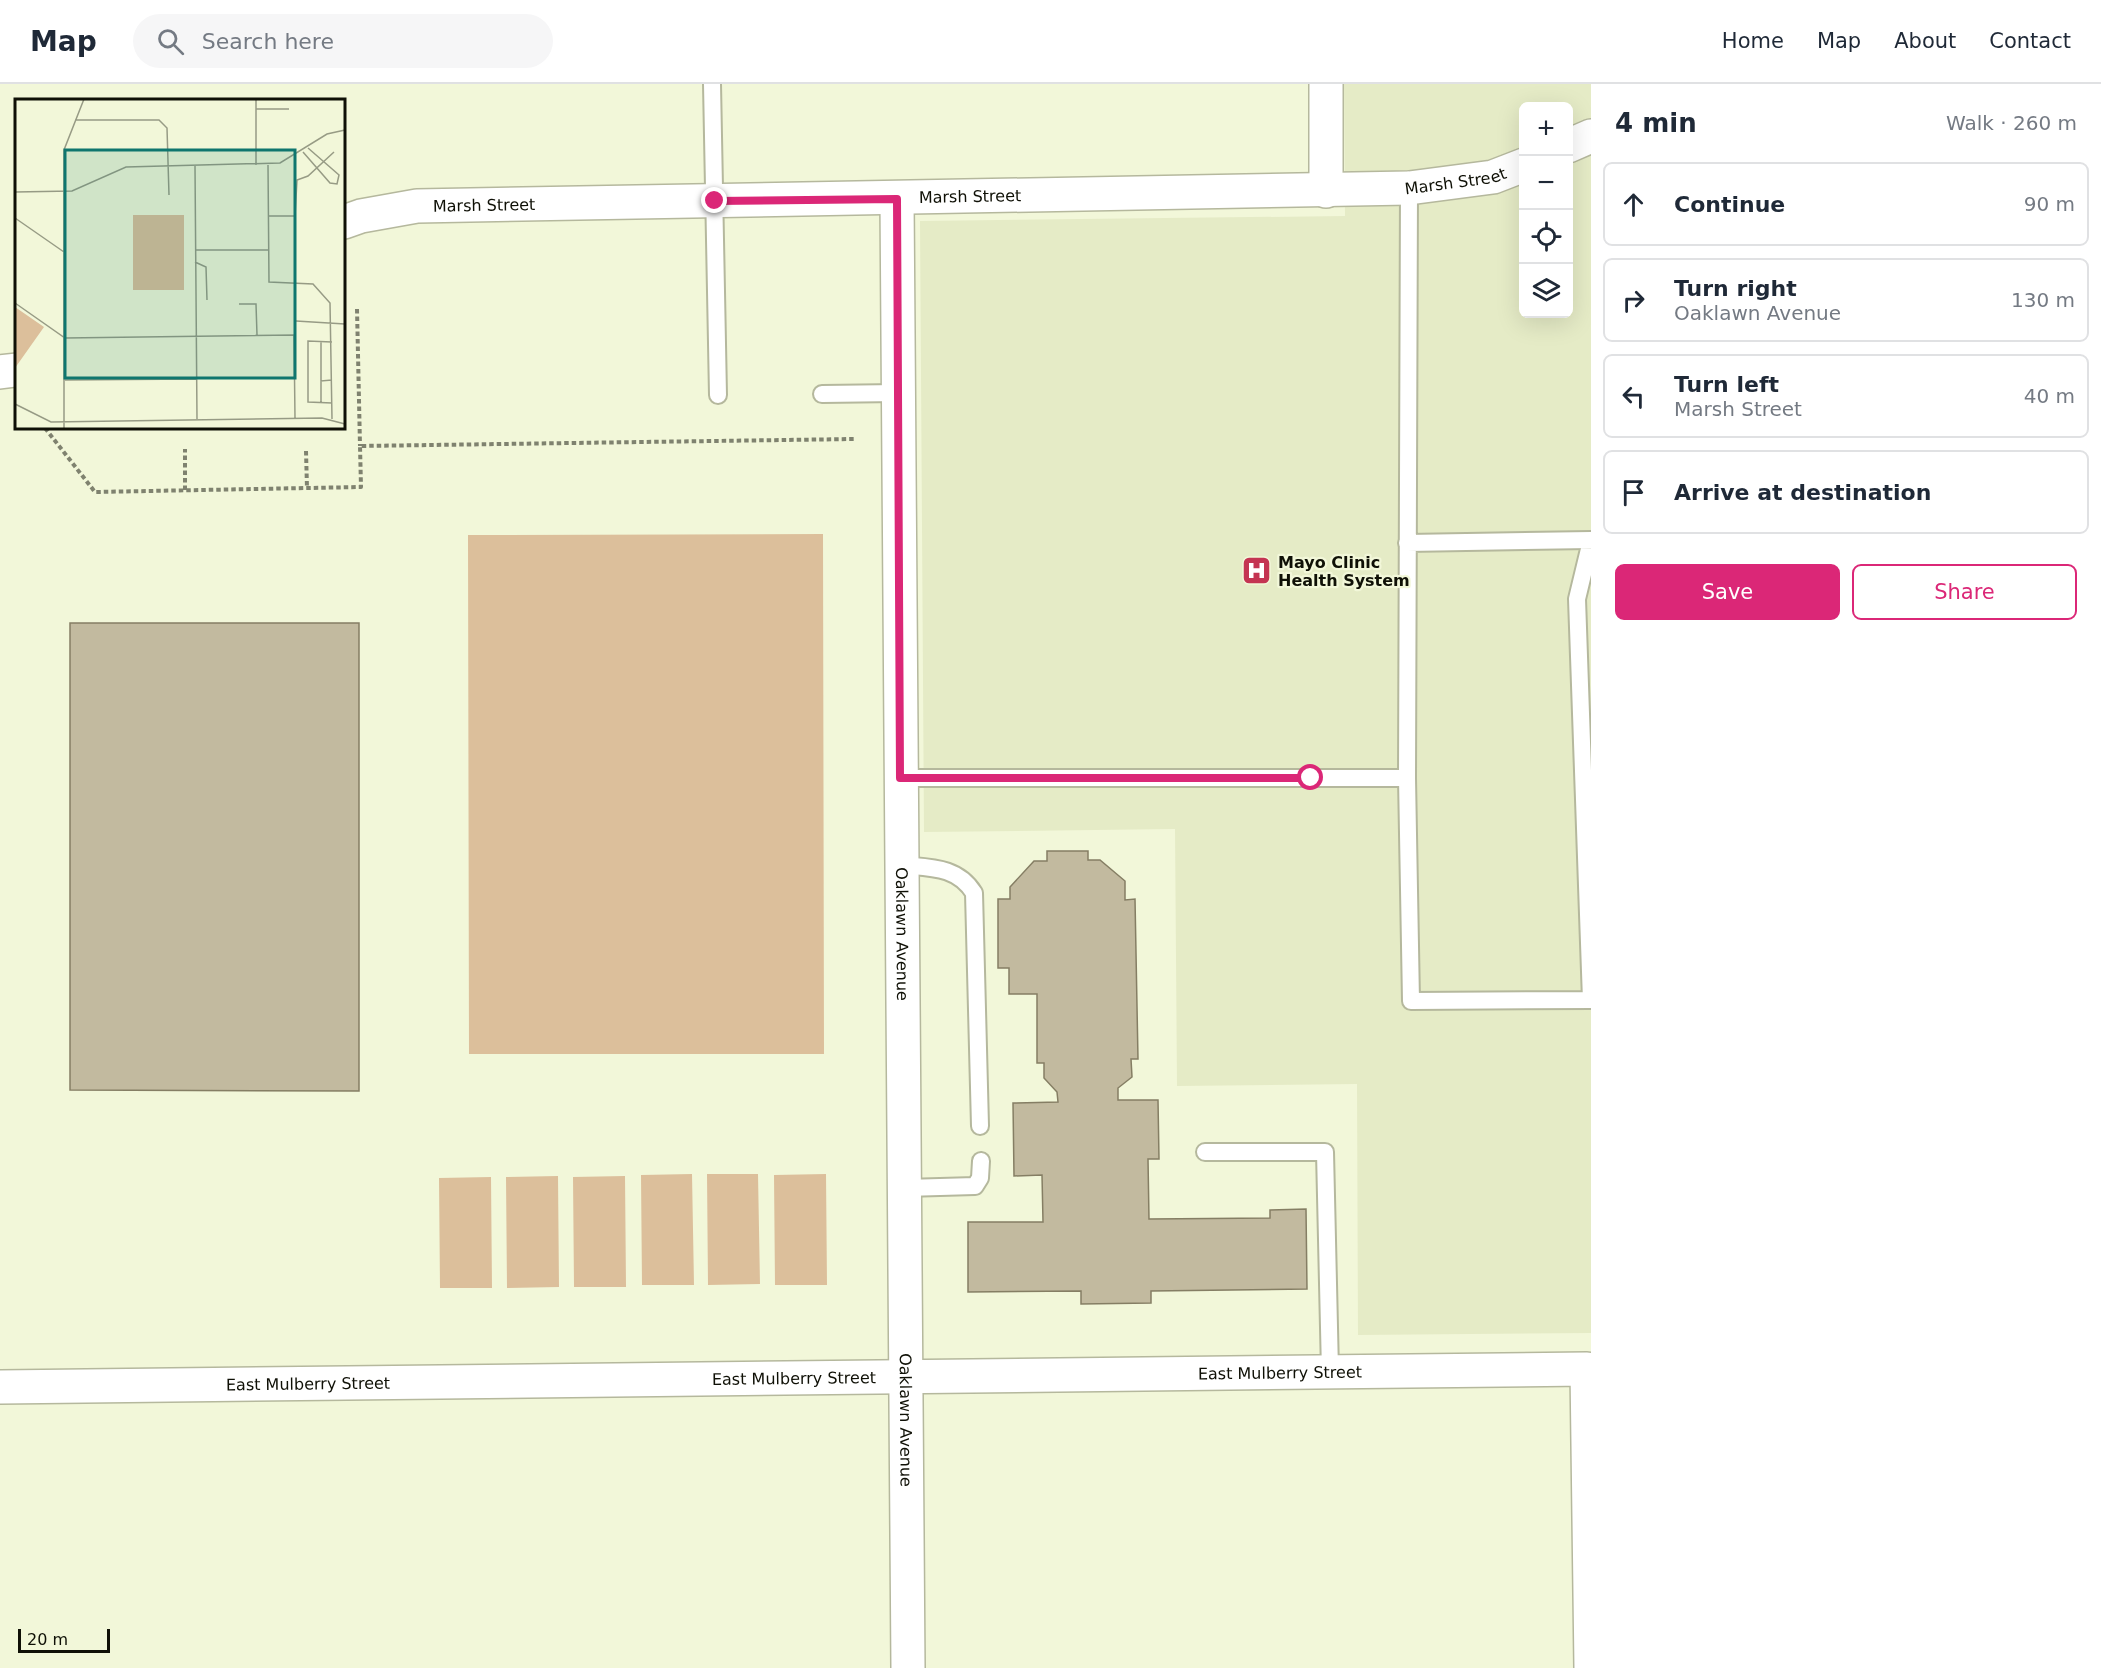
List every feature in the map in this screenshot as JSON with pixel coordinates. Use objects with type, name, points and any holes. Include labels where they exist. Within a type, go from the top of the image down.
[{"type":"street","points":[[1326,84],[1326,191]]},
{"type":"street","points":[[1573,144],[1591,136]]},
{"type":"street","name":"Marsh Street","points":[[345,222],[362,216],[417,206],[1408,188],[1493,177],[1519,167]]},
{"type":"street","name":"Oaklawn Avenue","points":[[897,199],[908,1668]]},
{"type":"street","points":[[0,372],[15,370]]},
{"type":"street","name":"East Mulberry Street","points":[[0,1387],[1587,1369],[1591,1668]]},
{"type":"lane","points":[[712,84],[718,396]]},
{"type":"lane","points":[[1407,543],[1591,540],[1577,599],[1591,1000],[1411,1001],[1407,778],[1407,543],[1408,188]]},
{"type":"lane","points":[[822,394],[898,393]]},
{"type":"lane","points":[[900,778],[1407,778]]},
{"type":"lane","points":[[901,865],[955,873],[967,881],[974,893],[980,1126]]},
{"type":"lane","points":[[1205,1152],[1325,1152],[1330,1371]]},
{"type":"lane","points":[[905,1188],[975,1186],[980,1179],[981,1161]]},
{"type":"path","points":[[46,429],[95,492],[361,487],[357,309]]},
{"type":"path","points":[[360,446],[854,439]]},
{"type":"path","points":[[185,449],[185,490]]},
{"type":"path","points":[[306,452],[306,488]]},
{"type":"shaded area","name":"Mayo Clinic Health System","points":[[1344,84],[1591,84],[1591,1333],[1358,1335],[1357,1084],[1177,1086],[1175,829],[924,832],[920,221],[1345,216]]},
{"type":"shaded area","points":[[823,534],[824,1054],[469,1054],[468,535]]},
{"type":"shaded area","points":[[692,1174],[694,1285],[642,1285],[641,1175]]},
{"type":"shaded area","points":[[707,1174],[758,1174],[760,1284],[708,1285]]},
{"type":"shaded area","points":[[826,1174],[827,1285],[775,1285],[774,1175]]},
{"type":"shaded area","points":[[558,1176],[559,1287],[507,1288],[506,1177]]},
{"type":"shaded area","points":[[625,1176],[626,1287],[574,1287],[573,1177]]},
{"type":"shaded area","points":[[491,1177],[492,1288],[440,1288],[439,1178]]},
{"type":"building","points":[[70,623],[359,623],[359,1091],[70,1090]]},
{"type":"building","points":[[1047,851],[1088,851],[1088,860],[1100,860],[1125,881],[1125,900],[1135,899],[1138,1059],[1131,1059],[1132,1077],[1118,1088],[1118,1100],[1158,1100],[1159,1159],[1148,1159],[1149,1219],[1270,1218],[1270,1210],[1306,1209],[1307,1289],[1151,1291],[1151,1303],[1081,1304],[1081,1291],[968,1292],[968,1222],[1043,1222],[1042,1175],[1014,1176],[1013,1103],[1058,1102],[1057,1092],[1044,1078],[1044,1063],[1037,1063],[1037,994],[1009,994],[1009,968],[998,968],[998,899],[1010,899],[1010,887],[1034,861],[1047,861]]},
{"type":"place","name":"Mayo Clinic Health System","points":[[1257,571]]},
{"type":"route","points":[[715,201],[897,199],[900,778],[1311,778]]}]
